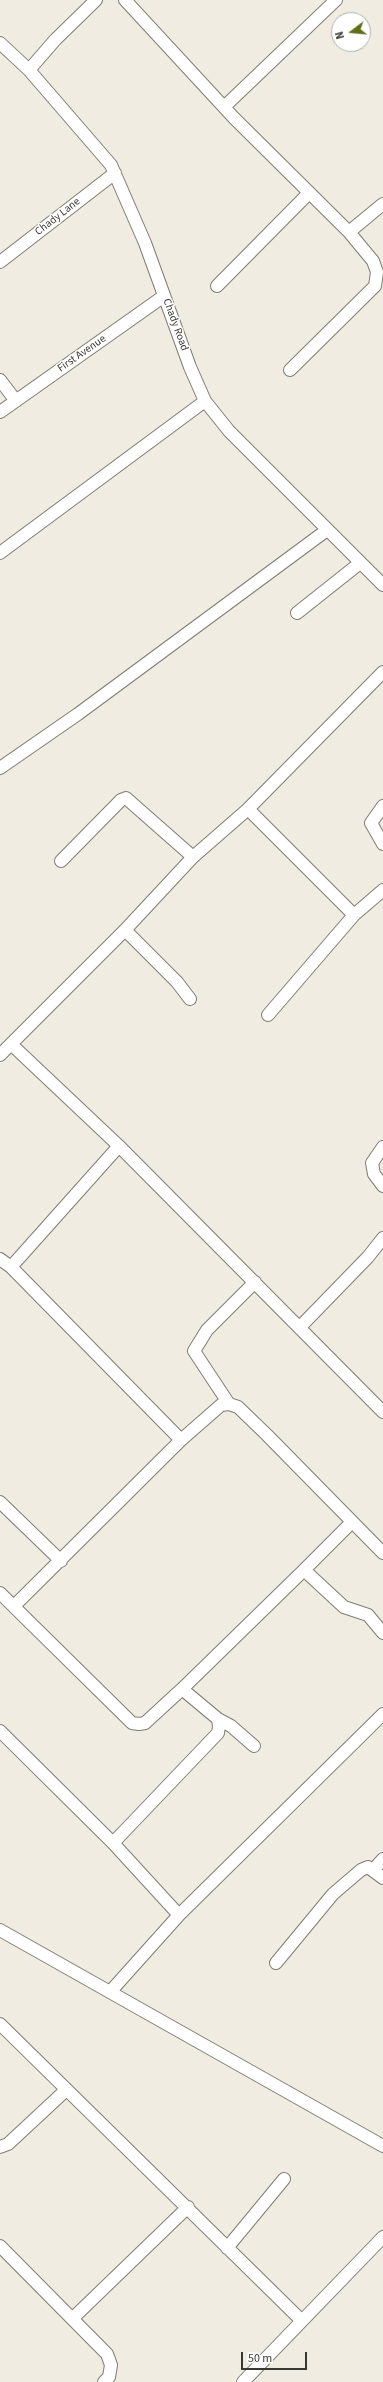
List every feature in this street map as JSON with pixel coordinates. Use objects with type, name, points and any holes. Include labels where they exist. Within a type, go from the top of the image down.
[{"type":"street","points":[[29,70],[55,40],[96,0]]},
{"type":"street","points":[[125,0],[224,107],[349,232],[373,261],[377,272],[375,286],[290,370]]},
{"type":"street","points":[[224,107],[336,0]]},
{"type":"street","name":"Chady Road","points":[[0,44],[29,70],[98,148],[115,173],[164,296],[190,367],[205,400],[229,431],[383,585]]},
{"type":"street","name":"Chady Lane","points":[[0,262],[115,173]]},
{"type":"street","points":[[217,286],[309,193]]},
{"type":"street","points":[[349,232],[383,204]]},
{"type":"street","name":"First Avenue","points":[[0,412],[164,296]]},
{"type":"street","points":[[0,380],[16,401]]},
{"type":"street","points":[[0,553],[205,400]]},
{"type":"street","points":[[0,768],[78,714],[327,530]]},
{"type":"street","points":[[297,613],[360,563]]},
{"type":"street","points":[[0,1055],[125,930],[193,857],[248,809],[383,672]]},
{"type":"street","points":[[61,861],[121,800],[126,798],[193,857]]},
{"type":"street","points":[[383,806],[371,824],[383,844]]},
{"type":"street","points":[[248,809],[354,915]]},
{"type":"street","points":[[268,1015],[354,915],[383,890]]},
{"type":"street","points":[[125,930],[177,982],[190,999]]},
{"type":"street","points":[[11,1044],[119,1146],[383,1412]]},
{"type":"street","points":[[11,1267],[119,1146]]},
{"type":"street","points":[[383,1147],[372,1163],[374,1174],[383,1186]]},
{"type":"street","points":[[300,1327],[368,1257],[383,1238]]},
{"type":"street","points":[[0,1259],[11,1267],[181,1440]]},
{"type":"street","points":[[229,1404],[194,1351],[207,1330],[255,1282]]},
{"type":"street","points":[[15,1605],[61,1561],[181,1440],[221,1405],[229,1404],[238,1407],[383,1553]]},
{"type":"street","points":[[0,1502],[61,1561]]},
{"type":"street","points":[[0,1593],[15,1605],[132,1723],[145,1723],[182,1689],[352,1522]]},
{"type":"street","points":[[304,1570],[344,1607],[368,1615],[383,1633]]},
{"type":"street","points":[[182,1689],[218,1719],[231,1726],[254,1746]]},
{"type":"street","points":[[110,1992],[179,1915],[383,1714]]},
{"type":"street","points":[[113,1842],[218,1733],[218,1719]]},
{"type":"street","points":[[0,1731],[113,1842],[179,1915]]},
{"type":"street","points":[[374,1869],[383,1860]]},
{"type":"street","points":[[276,1963],[333,1894],[361,1870],[368,1866],[374,1869],[383,1878]]},
{"type":"street","points":[[0,1930],[383,2146]]},
{"type":"street","points":[[0,2024],[65,2091],[188,2207],[227,2248],[301,2320]]},
{"type":"street","points":[[0,2147],[8,2144],[65,2091]]},
{"type":"street","points":[[227,2248],[284,2179]]},
{"type":"street","points":[[72,2318],[188,2207]]},
{"type":"street","points":[[242,2382],[383,2237]]},
{"type":"street","points":[[0,2246],[107,2354],[111,2365],[109,2376],[104,2382]]}]
